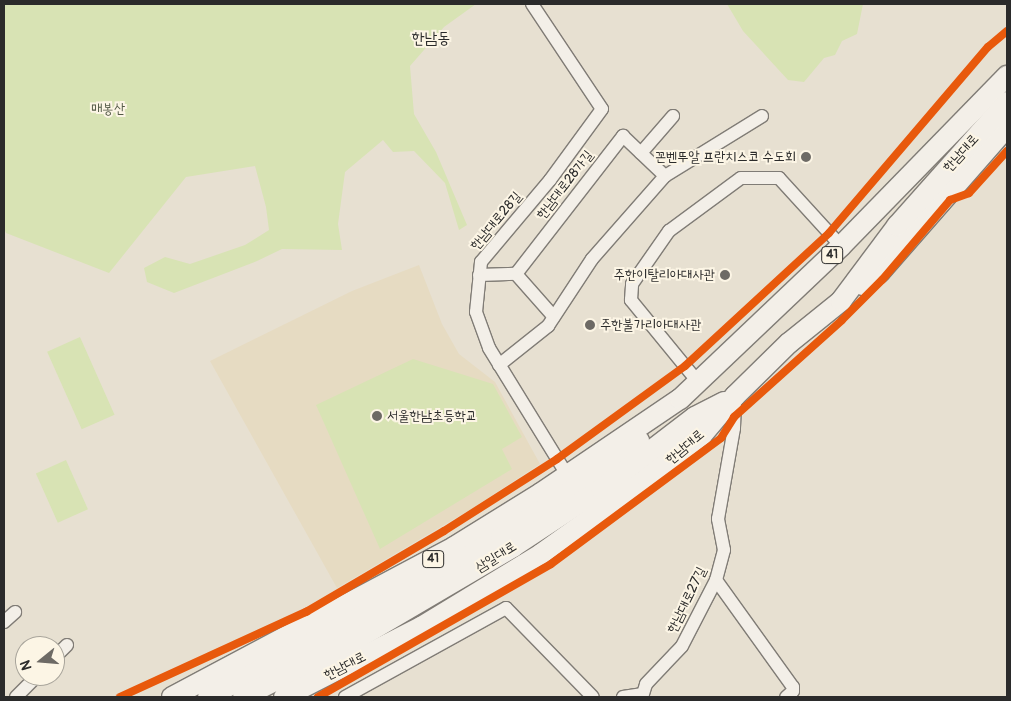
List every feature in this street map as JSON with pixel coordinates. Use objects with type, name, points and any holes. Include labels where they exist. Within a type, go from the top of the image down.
[{"type":"main road","points":[[978,104],[1007,67]]},
{"type":"main road","name":"한남대로","points":[[172,697],[454,547],[567,475],[680,399],[841,246],[1007,76]]},
{"type":"main road","name":"한남대로","points":[[284,697],[421,627],[541,554],[647,478],[702,435],[735,396],[789,343],[841,301],[897,226],[1007,102]]},
{"type":"main road","points":[[841,301],[880,272],[1007,128]]},
{"type":"main road","name":"삼일대로","points":[[208,697],[349,634],[513,547],[600,489],[695,417],[735,396]]},
{"type":"main road","name":"삼일대로","points":[[243,697],[349,634],[589,479],[641,440],[680,399]]},
{"type":"street","name":"한남대로28길","points":[[532,4],[602,109],[550,180],[481,262],[476,312],[489,348],[567,475]]},
{"type":"street","points":[[642,153],[673,116]]},
{"type":"street","points":[[499,365],[548,326],[592,259],[666,176],[762,116]]},
{"type":"street","name":"한남대로28가길","points":[[516,274],[623,136],[666,176]]},
{"type":"street","points":[[698,382],[631,300],[632,284],[669,230],[742,178],[779,178],[841,246]]},
{"type":"street","points":[[479,275],[516,274],[554,317]]},
{"type":"street","name":"한남대로27길","points":[[623,697],[643,694],[646,684],[682,646],[716,580],[724,550],[718,519],[734,428],[735,396]]},
{"type":"street","points":[[716,580],[793,687],[793,691],[786,697]]},
{"type":"street","points":[[345,697],[506,608],[593,697]]},
{"type":"street","points":[[4,622],[15,612]]},
{"type":"street","points":[[753,632],[801,697]]},
{"type":"street","points":[[16,697],[27,686]]},
{"type":"shaded area","name":"서울한남초등학교","points":[[419,265],[442,324],[459,354],[495,382],[540,464],[471,509],[337,588],[210,361],[352,291]]},
{"type":"green space","name":"매봉산","points":[[4,4],[476,4],[444,27],[410,66],[414,114],[436,152],[467,225],[459,230],[445,183],[414,151],[393,152],[383,140],[345,172],[338,224],[342,250],[282,249],[257,261],[174,293],[147,282],[144,268],[165,257],[190,264],[245,245],[269,230],[266,207],[255,166],[186,177],[109,273],[6,233],[4,228]]},
{"type":"green space","points":[[727,4],[863,4],[857,34],[842,41],[835,55],[824,58],[804,82],[788,80],[743,31]]},
{"type":"green space","points":[[80,337],[115,415],[82,429],[47,352]]},
{"type":"green space","points":[[413,359],[493,384],[522,437],[502,449],[512,469],[380,549],[316,405]]},
{"type":"green space","points":[[66,460],[88,509],[58,523],[36,473]]},
{"type":"cycle path","points":[[120,697],[306,612],[444,531],[557,459],[685,366],[829,233],[988,47],[1007,31]]},
{"type":"cycle path","points":[[318,697],[551,564],[721,438],[734,417],[842,320],[882,280],[950,200],[969,193],[1007,151]]},
{"type":"place","name":"꼰벤뚜알 프란치스코 수도회","points":[[806,157]]},
{"type":"place","name":"주한이탈리아대사관","points":[[725,275]]},
{"type":"place","name":"주한불가리아대사관","points":[[590,325]]},
{"type":"place","name":"서울한남초등학교","points":[[377,416]]},
{"type":"district","name":"한남동","points":[[431,38]]}]
